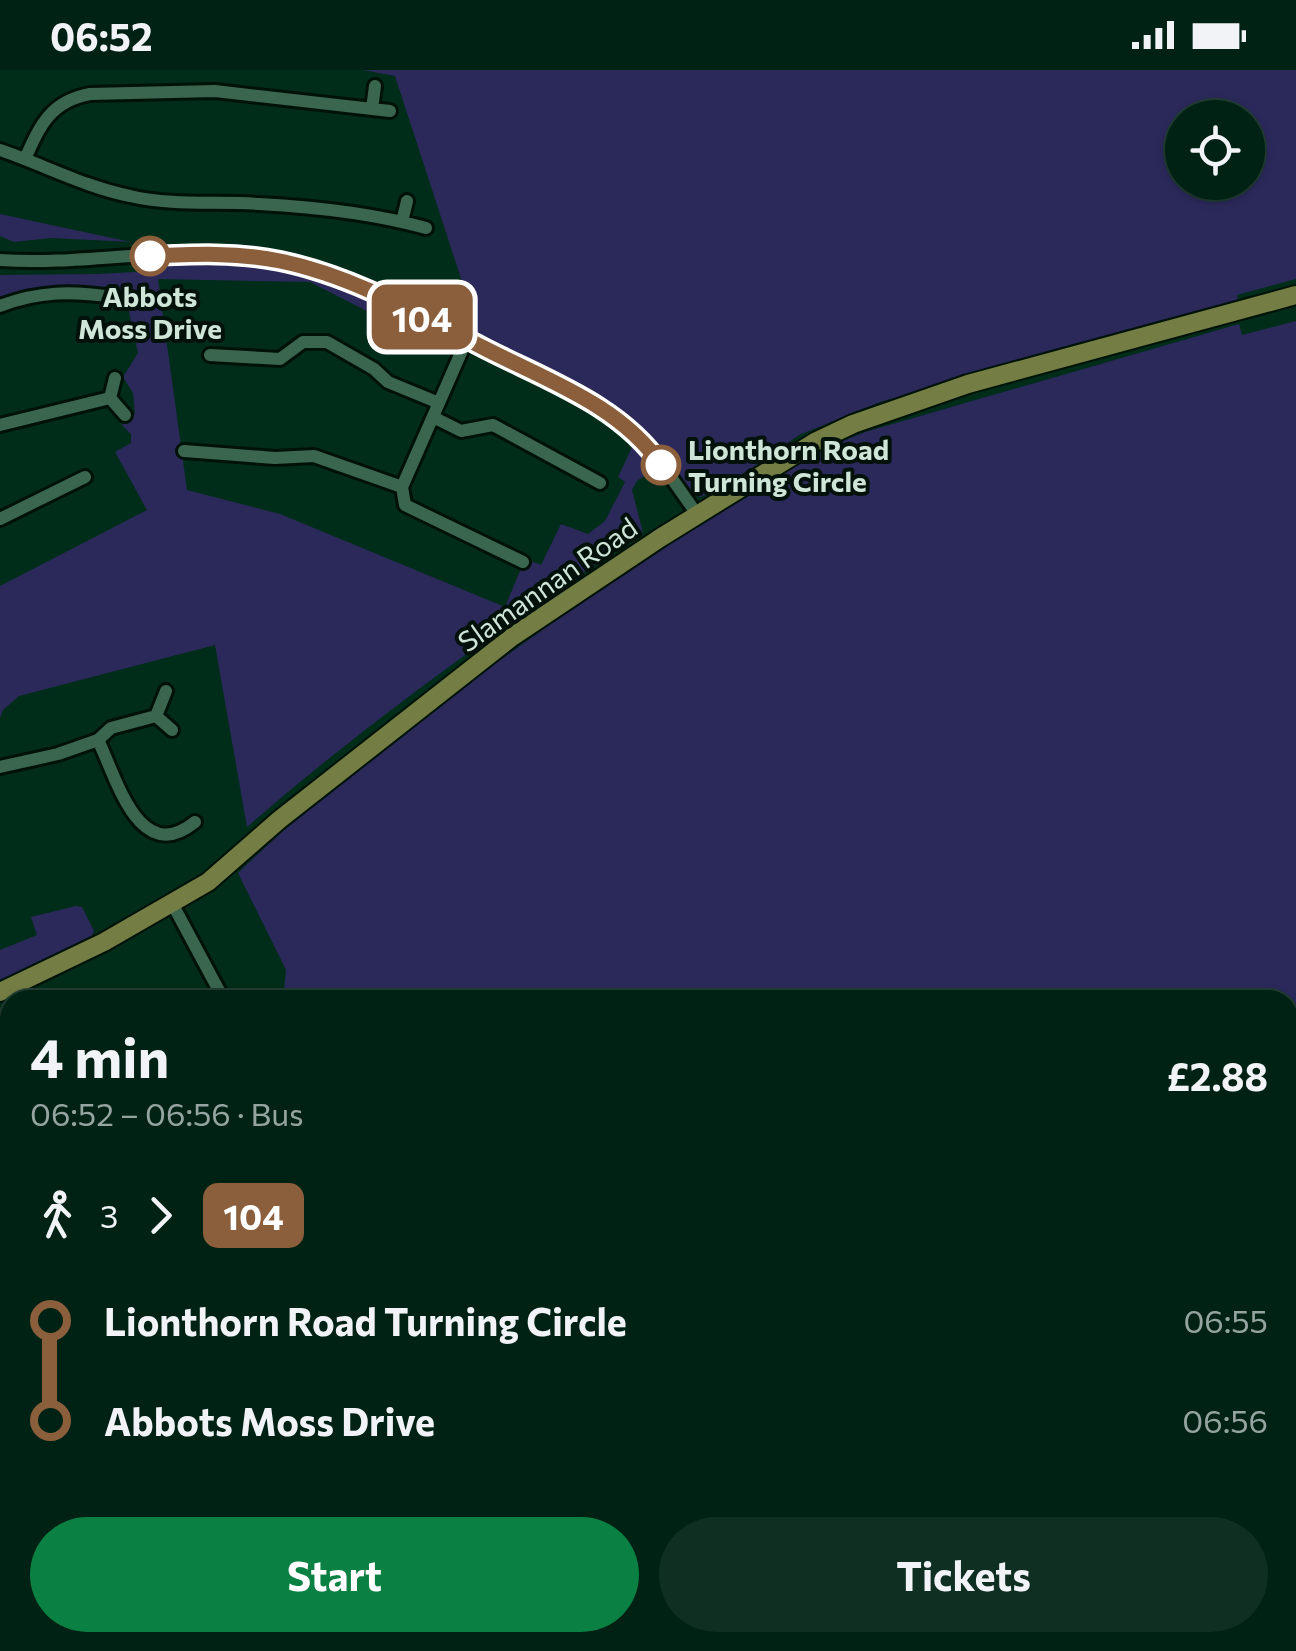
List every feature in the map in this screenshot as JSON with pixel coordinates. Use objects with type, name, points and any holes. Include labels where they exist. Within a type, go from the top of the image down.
[{"type":"main road","name":"Slamannan Road","points":[[4,990],[173,905],[208,882],[279,820],[512,637],[783,460],[852,424],[968,384],[1296,295]]},
{"type":"street","points":[[372,109],[375,86]]},
{"type":"street","points":[[25,159],[39,126],[51,110],[72,98],[90,94],[215,91],[390,111]]},
{"type":"street","points":[[0,150],[130,196],[167,202],[260,204],[384,216],[426,228]]},
{"type":"street","points":[[402,222],[407,201]]},
{"type":"street","points":[[0,260],[34,262],[213,253],[251,256],[330,274],[382,296],[591,402],[626,426],[651,451],[697,514]]},
{"type":"street","points":[[0,306],[24,297],[69,291],[113,297]]},
{"type":"street","points":[[467,340],[402,487],[405,506],[523,562]]},
{"type":"street","points":[[210,355],[280,359],[302,342],[327,342],[374,369],[388,382],[440,403]]},
{"type":"street","points":[[110,398],[115,378]]},
{"type":"street","points":[[110,398],[125,415]]},
{"type":"street","points":[[0,425],[110,398]]},
{"type":"street","points":[[432,417],[461,431],[493,425],[600,482]]},
{"type":"street","points":[[184,450],[275,458],[314,456],[402,487]]},
{"type":"street","points":[[233,469],[234,453]]},
{"type":"street","points":[[0,519],[85,477]]},
{"type":"street","points":[[156,716],[166,691]]},
{"type":"street","points":[[156,716],[172,730]]},
{"type":"street","points":[[0,767],[58,754],[98,740],[111,728],[156,716]]},
{"type":"street","points":[[98,740],[131,810],[146,830],[168,836],[181,833],[194,822]]},
{"type":"street","points":[[173,905],[219,990]]},
{"type":"shaded area","points":[[363,70],[1296,70],[1296,279],[1237,295],[1238,301],[880,402],[799,435],[720,490],[700,497],[691,492],[637,425],[583,391],[453,323],[468,300],[395,76]]},
{"type":"shaded area","points":[[0,214],[131,242],[51,238],[14,242],[0,236]]},
{"type":"shaded area","points":[[243,264],[320,279],[452,340],[457,352],[455,356],[310,282],[158,279],[187,490],[280,514],[505,607],[525,559],[541,565],[561,524],[588,534],[605,521],[625,482],[618,477],[634,443],[651,464],[651,471],[632,490],[643,533],[440,673],[247,827],[215,645],[19,696],[0,718],[0,586],[147,510],[115,452],[131,443],[131,434],[122,425],[135,414],[133,393],[123,377],[138,353],[124,289],[112,292],[66,286],[0,299],[0,275],[97,274],[152,271],[173,265]]},
{"type":"shaded area","points":[[1296,321],[1296,990],[284,990],[286,970],[238,873],[321,798],[409,727],[690,528],[792,466],[865,432],[1239,324],[1242,335]]},
{"type":"shaded area","points":[[82,907],[94,931],[89,942],[0,982],[0,950],[37,935],[31,917]]},
{"type":"bus line","name":"104","points":[[150,256],[251,256],[330,274],[382,296],[591,402],[626,426],[661,465]]},
{"type":"place","name":"Abbots Moss Drive","points":[[150,256]]},
{"type":"place","name":"Lionthorn Road Turning Circle","points":[[661,465]]}]
